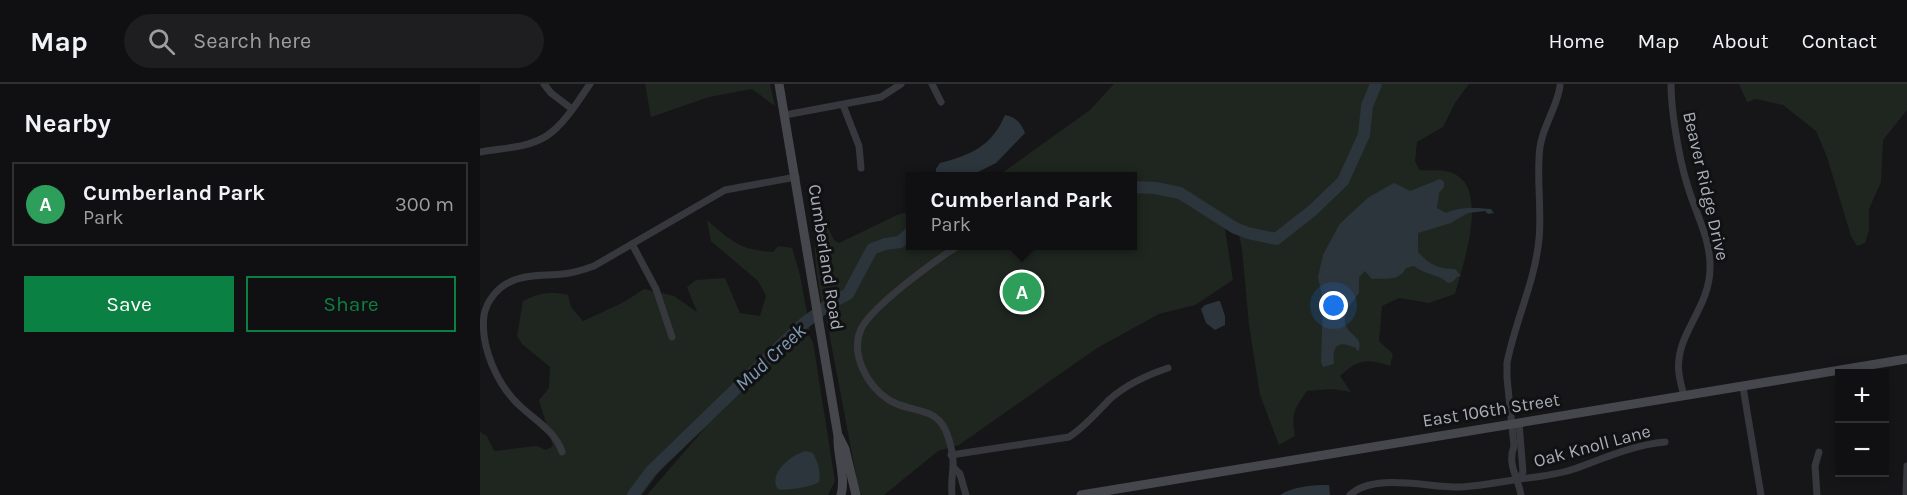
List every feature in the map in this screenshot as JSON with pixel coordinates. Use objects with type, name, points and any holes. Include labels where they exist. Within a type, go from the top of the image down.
[{"type":"main road","name":"Cumberland Road","points":[[779,84],[838,436],[841,495]]},
{"type":"main road","name":"East 106th Street","points":[[1080,495],[1907,359]]},
{"type":"main road","name":"Cumberland Road","points":[[838,436],[845,449],[856,495]]},
{"type":"street","points":[[544,84],[551,93],[572,108]]},
{"type":"street","points":[[480,152],[540,140],[558,127],[590,84]]},
{"type":"street","points":[[785,115],[882,97],[901,84]]},
{"type":"street","points":[[932,84],[941,102]]},
{"type":"street","name":"Beaver Ridge Drive","points":[[1671,84],[1672,105],[1685,175],[1708,244],[1710,268],[1706,293],[1679,357],[1679,375],[1684,396]]},
{"type":"street","points":[[1518,480],[1523,472],[1507,378],[1508,363],[1513,338],[1534,270],[1539,239],[1539,150],[1543,133],[1556,105],[1560,86]]},
{"type":"street","points":[[843,105],[859,146],[861,168]]},
{"type":"street","points":[[562,452],[556,438],[518,403],[493,367],[484,341],[483,324],[485,309],[496,292],[512,281],[583,270],[594,266],[725,190],[796,177]]},
{"type":"street","points":[[632,244],[656,289],[672,337]]},
{"type":"street","points":[[952,495],[951,455],[945,431],[937,418],[891,402],[874,388],[862,368],[858,347],[861,329],[878,308],[953,250]]},
{"type":"street","points":[[951,455],[1069,437],[1080,430],[1124,388],[1149,374],[1168,368]]},
{"type":"street","points":[[1743,387],[1761,495]]},
{"type":"street","points":[[1515,423],[1511,466],[1518,480],[1521,495]]},
{"type":"street","name":"Oak Knoll Lane","points":[[1350,495],[1362,487],[1377,483],[1460,487],[1518,480],[1566,471],[1626,448],[1665,442]]},
{"type":"street","points":[[1817,495],[1814,475],[1819,452]]},
{"type":"street","points":[[1906,495],[1907,466]]},
{"type":"street","points":[[953,467],[960,474],[966,495]]},
{"type":"shaded area","points":[[645,84],[770,84],[775,106],[752,89],[709,97],[651,117]]},
{"type":"shaded area","points":[[1114,84],[1469,84],[1455,103],[1443,127],[1417,142],[1415,161],[1419,170],[1452,173],[1464,181],[1470,194],[1471,229],[1455,294],[1429,303],[1399,298],[1382,306],[1379,341],[1393,354],[1390,366],[1369,361],[1352,366],[1340,376],[1351,392],[1332,389],[1307,391],[1295,412],[1293,422],[1295,436],[1279,445],[1260,395],[1249,325],[1242,249],[1237,226],[1224,223],[1233,280],[1195,305],[1159,314],[1097,348],[959,445],[938,451],[884,495],[862,495],[859,491],[824,306],[822,307],[816,267],[813,218],[823,218],[834,240],[839,243],[906,212],[906,250],[1137,250],[1137,172],[1004,172],[1090,110]]},
{"type":"shaded area","points":[[1739,84],[1907,84],[1907,110],[1883,140],[1881,182],[1869,209],[1869,230],[1865,243],[1857,246],[1851,236],[1827,157],[1816,131],[1783,105],[1756,99],[1747,102]]},
{"type":"shaded area","points":[[1005,115],[1018,121],[1025,133],[996,163],[978,172],[936,172],[940,163],[979,148],[1000,126]]},
{"type":"shaded area","points":[[1440,179],[1444,182],[1444,187],[1439,193],[1437,208],[1446,213],[1457,209],[1474,208],[1491,209],[1494,213],[1488,214],[1485,211],[1468,213],[1451,223],[1418,233],[1418,252],[1422,256],[1435,265],[1455,269],[1461,276],[1448,283],[1414,266],[1406,268],[1400,275],[1392,278],[1372,279],[1365,271],[1359,277],[1359,293],[1345,312],[1346,326],[1358,340],[1359,350],[1341,344],[1335,348],[1334,364],[1323,367],[1321,362],[1323,301],[1318,277],[1323,255],[1339,225],[1369,197],[1394,183],[1410,191]]},
{"type":"shaded area","points":[[707,220],[744,247],[773,252],[778,246],[792,248],[800,275],[810,329],[807,332],[813,342],[835,481],[828,495],[647,495],[705,428],[662,468],[642,495],[480,495],[480,432],[487,436],[494,451],[537,446],[546,450],[553,446],[539,400],[549,388],[550,367],[522,344],[517,336],[523,301],[545,294],[568,295],[571,307],[583,321],[624,302],[644,289],[674,296],[697,312],[687,287],[696,280],[725,278],[740,313],[760,316],[766,296],[758,281],[711,241]]},
{"type":"shaded area","points":[[1220,301],[1225,316],[1225,325],[1215,330],[1206,323],[1201,309],[1205,305]]},
{"type":"shaded area","points":[[806,451],[813,453],[816,460],[819,482],[799,488],[778,489],[775,483],[778,471],[788,460]]},
{"type":"shaded area","points":[[1329,485],[1330,495],[1280,495],[1297,488]]},
{"type":"waterway","name":"Mud Creek","points":[[1137,187],[1180,193],[1235,228],[1276,239],[1313,210],[1343,181],[1364,135],[1367,106],[1376,84]]},
{"type":"waterway","name":"Mud Creek","points":[[633,495],[651,471],[803,324],[831,303],[848,294],[872,249],[900,242],[906,237]]},
{"type":"place","name":"Cumberland Park","points":[[1022,292]]}]
